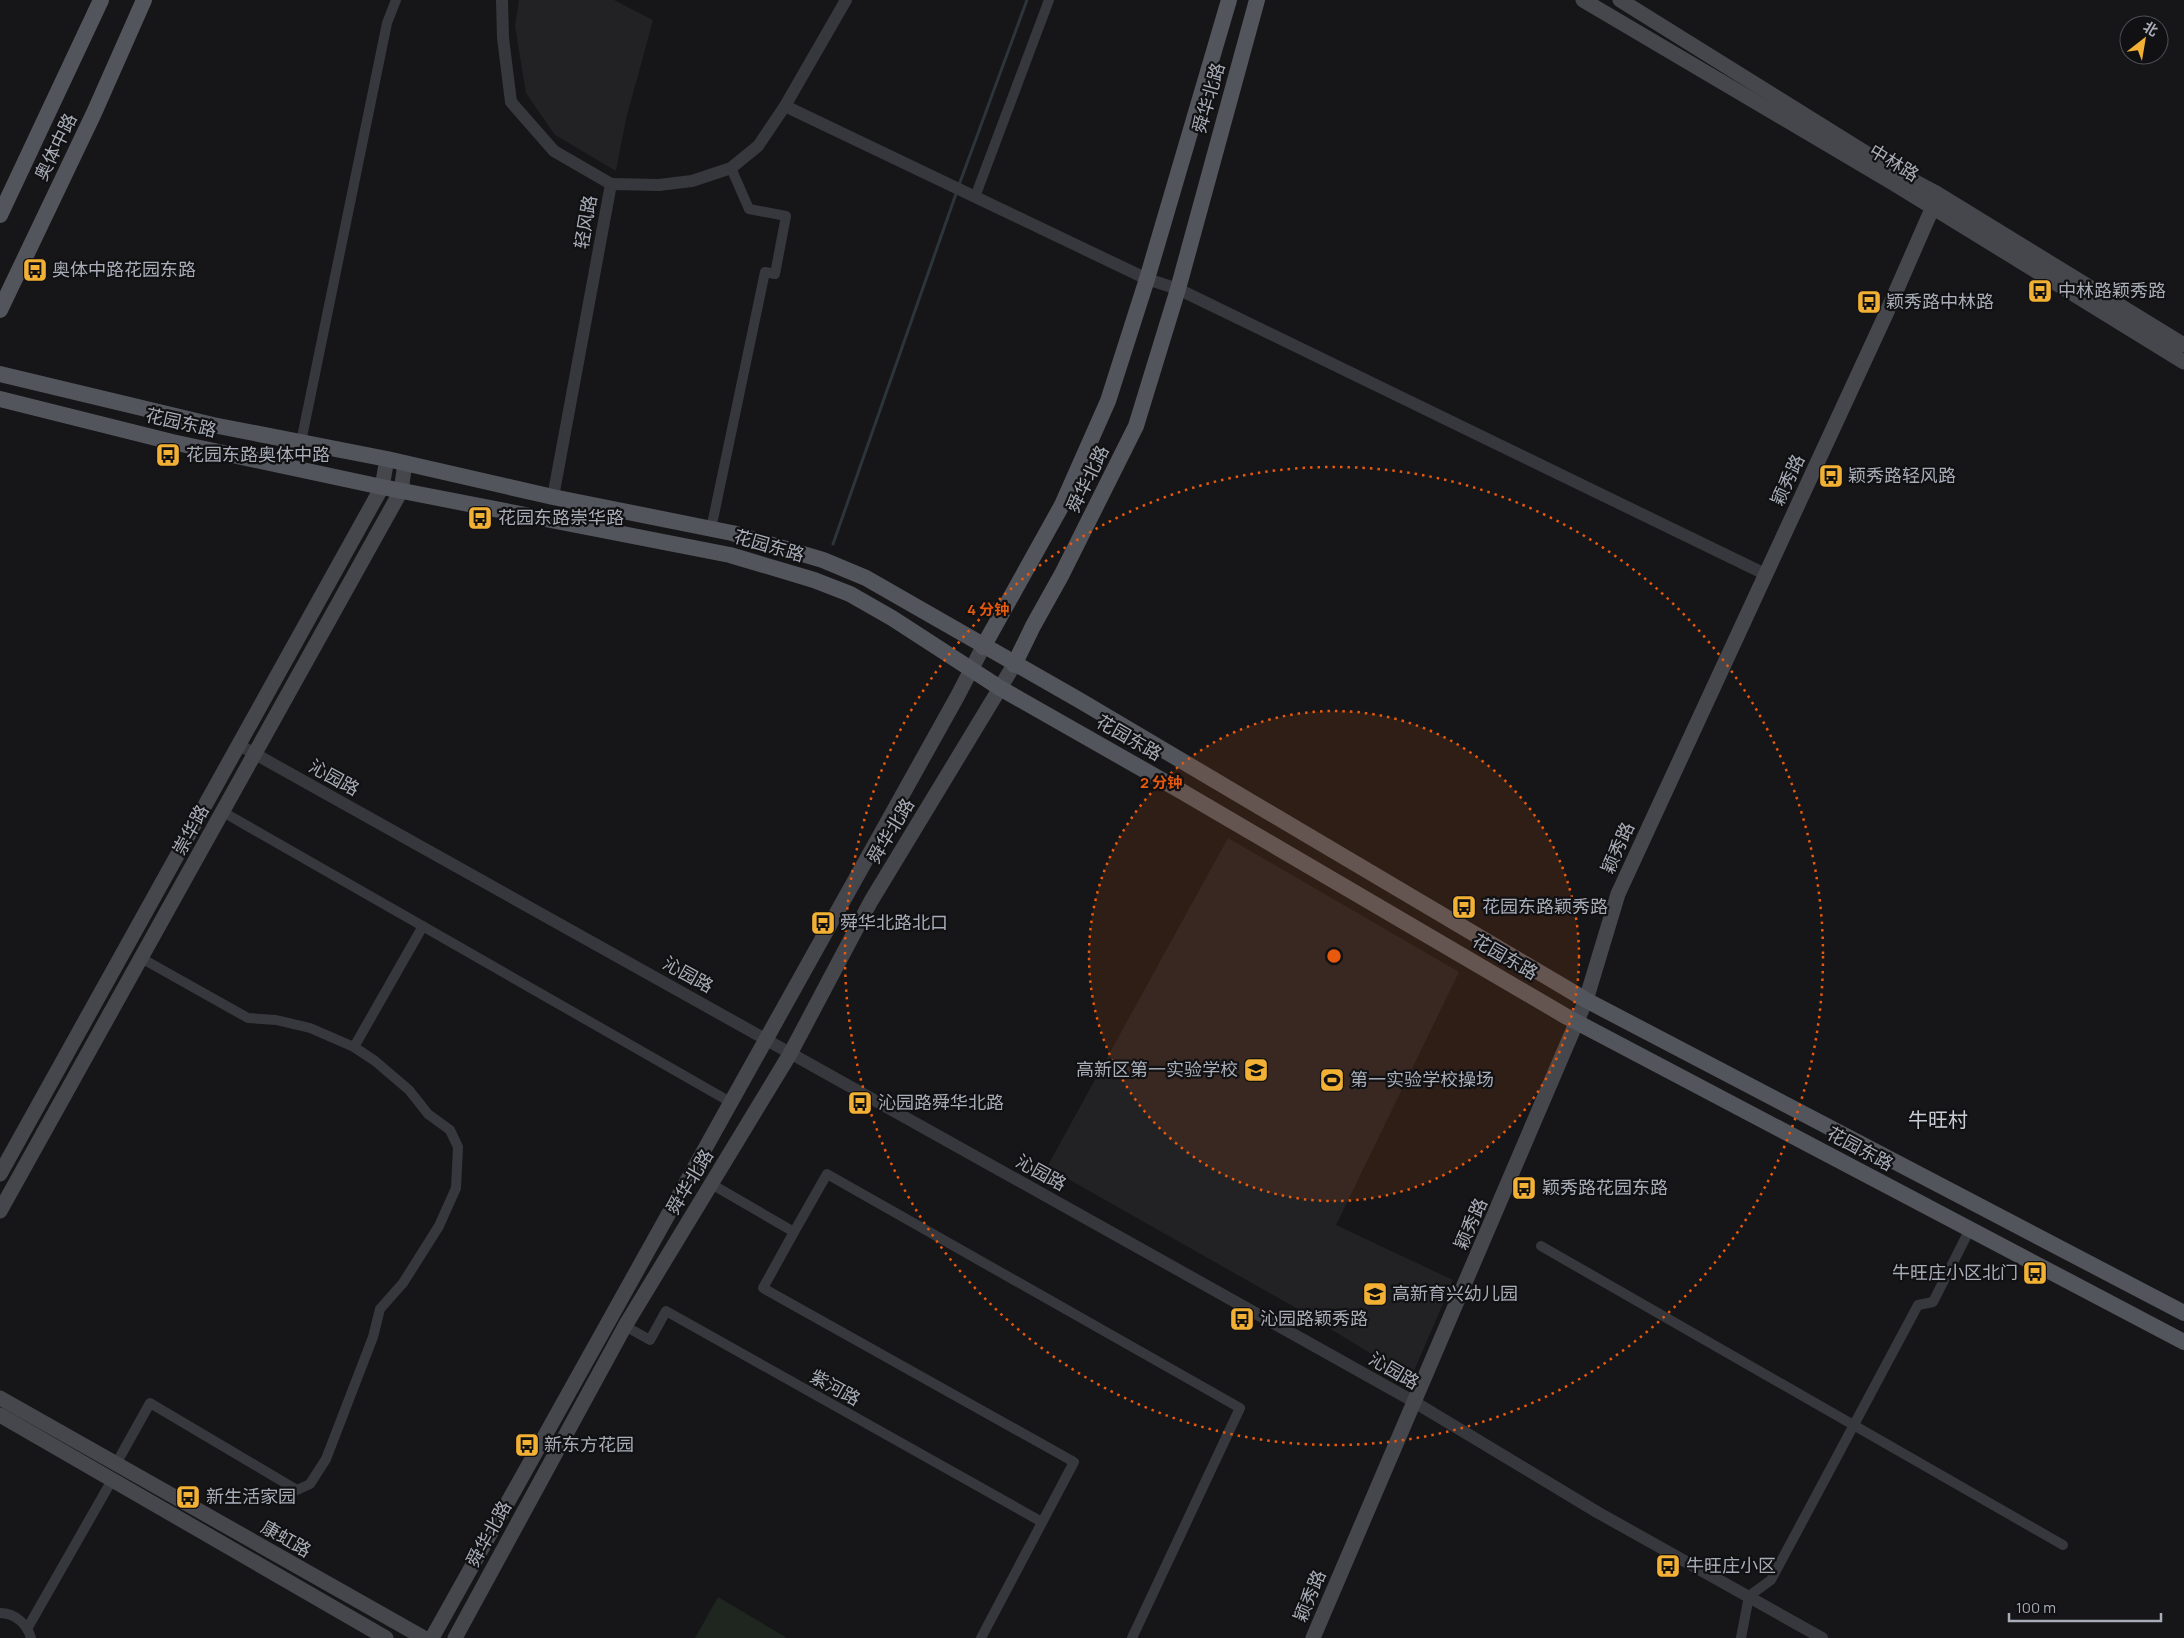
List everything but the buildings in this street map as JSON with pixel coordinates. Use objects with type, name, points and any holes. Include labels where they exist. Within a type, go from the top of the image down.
[{"type":"main road","name":"奥体中路","points":[[0,214],[101,0]]},
{"type":"main road","name":"奥体中路","points":[[0,310],[94,113],[144,0]]},
{"type":"main road","name":"舜华北路","points":[[432,1638],[768,1040],[1062,505],[1108,401],[1147,279],[1229,0]]},
{"type":"main road","name":"舜华北路","points":[[455,1638],[625,1326],[790,1054],[871,901],[1014,665],[1136,426],[1178,289],[1257,0]]},
{"type":"main road","name":"中林路","points":[[1583,0],[1893,184],[2184,362]]},
{"type":"main road","name":"中林路","points":[[1620,0],[1898,174],[1936,194],[2184,345]]},
{"type":"main road","name":"颖秀路","points":[[1313,1638],[1577,1022],[1586,1000],[1618,894],[1886,314],[1932,209],[1936,194]]},
{"type":"main road","name":"花园东路","points":[[0,374],[213,425],[387,459],[554,497],[732,533],[823,560],[866,578],[1014,665],[1079,700],[1586,1000],[2184,1313]]},
{"type":"main road","name":"花园东路","points":[[0,399],[172,442],[382,487],[730,555],[814,580],[850,594],[892,618],[1000,688],[1577,1022],[2184,1342]]},
{"type":"main road","name":"崇华路","points":[[0,1174],[382,487],[387,459]]},
{"type":"main road","name":"崇华路","points":[[0,1211],[401,491],[405,463]]},
{"type":"main road","name":"康虹路","points":[[0,1398],[424,1638]]},
{"type":"main road","name":"康虹路","points":[[0,1415],[386,1638]]},
{"type":"street","points":[[301,442],[387,23],[396,0]]},
{"type":"street","name":"轻风路","points":[[502,0],[502,38],[511,102],[554,151],[611,184],[554,497]]},
{"type":"street","points":[[611,184],[658,185],[692,181],[731,168],[758,146],[785,106],[846,0]]},
{"type":"street","points":[[975,197],[1049,0]]},
{"type":"street","points":[[785,106],[1147,279],[1178,289],[1765,574]]},
{"type":"street","points":[[711,529],[765,272],[775,274],[786,216],[749,209],[731,168]]},
{"type":"street","name":"沁园路","points":[[239,745],[1413,1402],[1597,1512],[1822,1638]]},
{"type":"street","points":[[223,812],[732,1103]]},
{"type":"street","points":[[354,1047],[423,926]]},
{"type":"street","points":[[116,1464],[150,1403],[297,1490],[310,1484],[326,1459],[373,1337],[380,1309],[403,1283],[439,1226],[456,1188],[458,1156],[458,1147],[450,1130],[428,1114],[409,1090],[375,1061],[354,1047],[310,1028],[276,1020],[248,1018],[141,958]]},
{"type":"street","points":[[981,1638],[1074,1462],[763,1288],[827,1174],[1240,1408],[1132,1638]]},
{"type":"street","points":[[712,1185],[794,1232]]},
{"type":"street","points":[[1741,1638],[1748,1596],[1771,1580],[1918,1306],[1933,1302],[1970,1229]]},
{"type":"street","points":[[1541,1246],[2063,1545]]},
{"type":"street","name":"紫河路","points":[[625,1326],[650,1340],[666,1311],[1042,1522]]},
{"type":"street","points":[[0,1613],[14,1616],[29,1634],[112,1480]]},
{"type":"shaded area","points":[[519,0],[614,0],[653,20],[626,119],[616,171],[555,135],[526,93],[515,26]]},
{"type":"shaded area","name":"高新区第一实验学校","points":[[1228,838],[1459,972],[1336,1225],[1453,1280],[1411,1378],[1296,1308],[1047,1167]]},
{"type":"shaded area","points":[[718,1597],[787,1638],[695,1638]]},
{"type":"waterway","points":[[959,185],[1027,0]]},
{"type":"waterway","points":[[833,544],[957,191]]},
{"type":"place","name":"奥体中路花园东路","points":[[35,270]]},
{"type":"place","name":"中林路颖秀路","points":[[2040,291]]},
{"type":"place","name":"颖秀路中林路","points":[[1869,302]]},
{"type":"place","name":"花园东路奥体中路","points":[[168,455]]},
{"type":"place","name":"颖秀路轻风路","points":[[1831,476]]},
{"type":"place","name":"花园东路崇华路","points":[[480,518]]},
{"type":"place","name":"花园东路颖秀路","points":[[1464,907]]},
{"type":"place","name":"舜华北路北口","points":[[823,923]]},
{"type":"place","name":"高新区第一实验学校","points":[[1256,1070]]},
{"type":"place","name":"第一实验学校操场","points":[[1332,1080]]},
{"type":"place","name":"沁园路舜华北路","points":[[860,1103]]},
{"type":"place","name":"颖秀路花园东路","points":[[1524,1188]]},
{"type":"place","name":"牛旺庄小区北门","points":[[2035,1273]]},
{"type":"place","name":"高新育兴幼儿园","points":[[1375,1294]]},
{"type":"place","name":"沁园路颖秀路","points":[[1242,1319]]},
{"type":"place","name":"新东方花园","points":[[527,1445]]},
{"type":"place","name":"新生活家园","points":[[188,1497]]},
{"type":"place","name":"牛旺庄小区","points":[[1668,1566]]},
{"type":"district","name":"牛旺村","points":[[1938,1120]]}]
